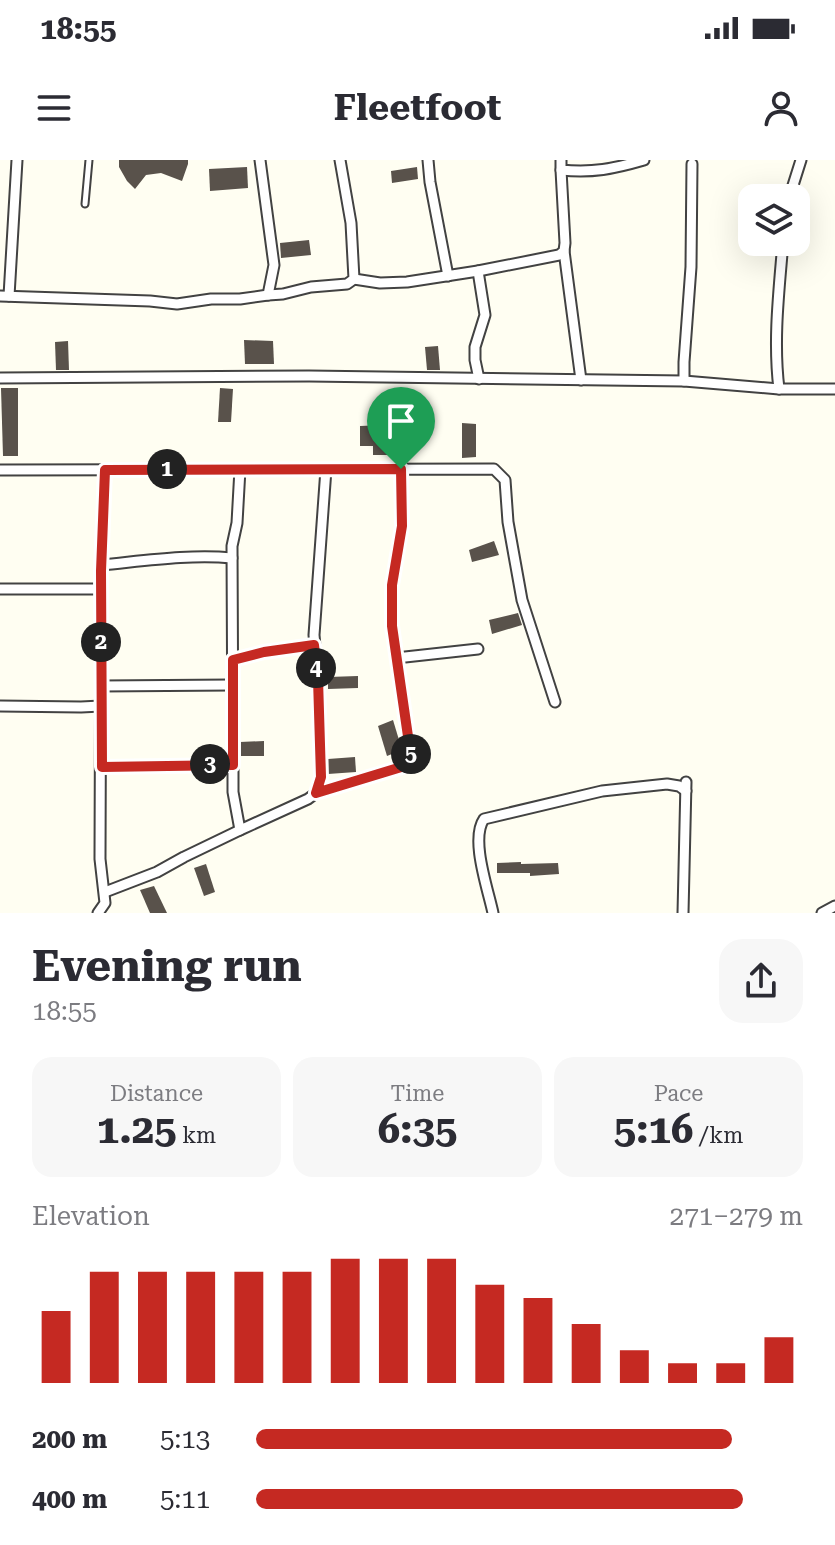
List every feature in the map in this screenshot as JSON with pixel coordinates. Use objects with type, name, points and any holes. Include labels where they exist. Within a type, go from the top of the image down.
[{"type":"street","points":[[17,160],[4,296],[177,304],[240,299],[347,284],[354,279],[380,283],[448,276],[556,256],[564,251]]},
{"type":"street","points":[[260,160],[274,265],[268,295]]},
{"type":"street","points":[[340,160],[351,223],[354,279]]},
{"type":"street","points":[[428,160],[448,276]]},
{"type":"street","points":[[581,380],[564,251],[561,165],[585,172],[644,160]]},
{"type":"street","points":[[793,184],[801,160]]},
{"type":"street","points":[[684,381],[691,267],[691,161]]},
{"type":"street","points":[[779,389],[777,304],[782,256]]},
{"type":"street","points":[[478,271],[485,315],[475,347],[479,379]]},
{"type":"street","points":[[0,378],[309,376],[684,381],[779,389],[835,389]]},
{"type":"street","points":[[240,469],[237,523],[232,546],[233,792],[240,830]]},
{"type":"street","points":[[316,793],[321,777],[314,645],[326,469]]},
{"type":"street","points":[[105,892],[157,872],[316,793],[408,765],[411,761],[392,626],[392,585],[402,526],[401,469]]},
{"type":"street","points":[[0,470],[494,469],[505,480],[508,522],[522,600],[555,702]]},
{"type":"street","points":[[98,913],[104,907],[105,892],[100,859],[101,565],[105,470]]},
{"type":"street","points":[[101,565],[180,557],[232,558]]},
{"type":"street","points":[[0,589],[101,589]]},
{"type":"street","points":[[233,660],[314,645]]},
{"type":"street","points":[[396,658],[478,649]]},
{"type":"street","points":[[101,686],[232,685]]},
{"type":"street","points":[[0,706],[101,706]]},
{"type":"street","points":[[102,767],[233,765]]},
{"type":"street","points":[[493,913],[478,841],[479,827],[484,819],[602,791],[667,784],[686,786],[683,913]]},
{"type":"street","points":[[822,913],[835,906]]},
{"type":"lane","points":[[85,204],[89,160]]},
{"type":"building","points":[[119,160],[188,160],[188,164],[182,181],[161,173],[146,175],[135,189],[119,167]]},
{"type":"building","points":[[247,167],[248,188],[210,191],[209,169]]},
{"type":"building","points":[[417,167],[418,179],[392,183],[391,171]]},
{"type":"building","points":[[309,240],[311,255],[281,258],[280,243]]},
{"type":"building","points":[[244,340],[273,341],[274,364],[245,364]]},
{"type":"building","points":[[68,341],[69,370],[56,370],[55,342]]},
{"type":"building","points":[[438,346],[440,370],[427,370],[425,347]]},
{"type":"building","points":[[1,388],[18,388],[18,456],[3,456]]},
{"type":"building","points":[[220,388],[233,389],[231,422],[218,422]]},
{"type":"building","points":[[462,423],[476,424],[476,457],[462,458]]},
{"type":"building","points":[[385,425],[386,431],[407,432],[406,455],[373,455],[373,446],[360,446],[360,426]]},
{"type":"building","points":[[494,541],[499,555],[472,562],[469,550]]},
{"type":"building","points":[[518,613],[522,625],[492,634],[489,620]]},
{"type":"building","points":[[358,676],[358,688],[328,689],[328,677]]},
{"type":"building","points":[[393,720],[402,750],[387,756],[378,726]]},
{"type":"building","points":[[264,741],[264,756],[240,756],[240,742]]},
{"type":"building","points":[[355,757],[356,772],[328,774],[328,759]]},
{"type":"building","points":[[497,863],[558,863],[559,874],[530,876],[530,873],[497,873]]},
{"type":"building","points":[[206,864],[215,892],[204,896],[194,868]]},
{"type":"building","points":[[154,886],[167,913],[150,913],[140,890]]},
{"type":"route","points":[[401,469],[402,526],[392,585],[392,626],[411,757],[408,765],[316,793],[321,777],[314,645],[233,660],[233,765],[102,767],[101,571],[105,470],[401,469]]}]
